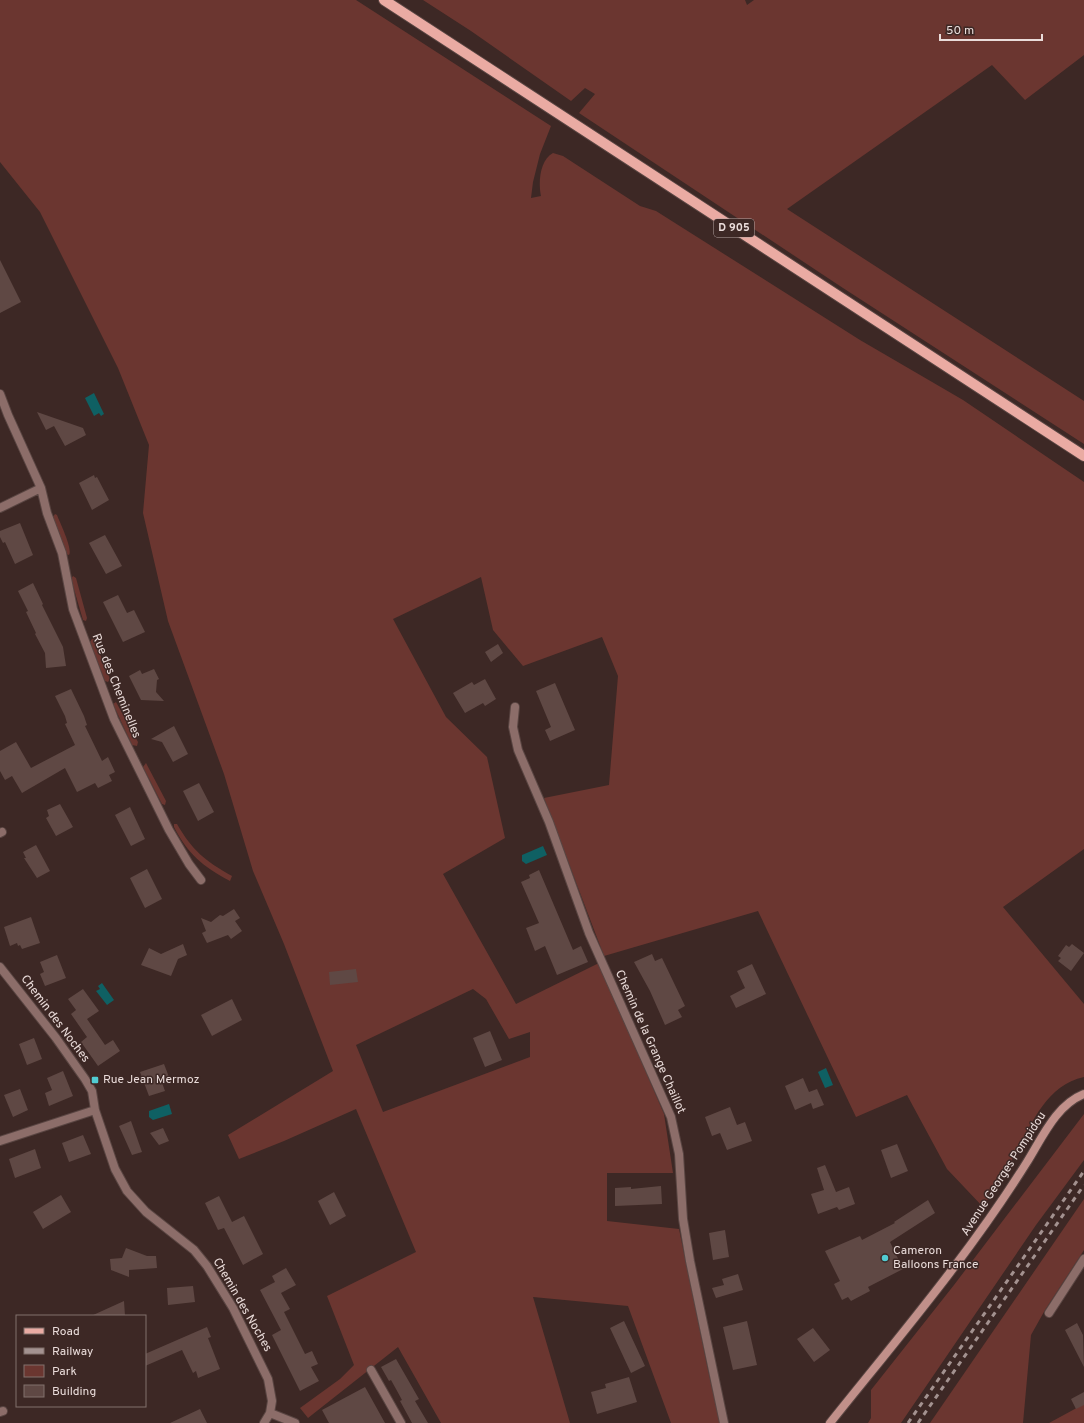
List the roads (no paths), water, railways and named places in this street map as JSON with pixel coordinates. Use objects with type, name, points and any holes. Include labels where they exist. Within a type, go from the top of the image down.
[{"type":"main road","name":"D 905","points":[[384,0],[1084,456]]},
{"type":"main road","name":"Avenue Georges Pompidou","points":[[830,1423],[976,1240],[1002,1203],[1060,1111],[1077,1096],[1084,1094]]},
{"type":"street","name":"Rue des Cheminelles","points":[[0,394],[8,416],[41,488],[47,513],[62,553],[73,609],[114,719],[172,835],[189,864],[201,880]]},
{"type":"street","points":[[0,508],[41,488]]},
{"type":"street","name":"Chemin de la Grange Chaillot","points":[[515,707],[513,726],[518,750],[549,822],[589,933],[671,1117],[679,1154],[683,1219],[690,1261],[724,1423]]},
{"type":"street","name":"Chemin des Noches","points":[[0,967],[56,1038],[92,1091],[95,1110],[115,1169],[127,1191],[146,1212],[194,1250],[207,1266],[233,1308],[268,1379],[272,1401],[270,1413]]},
{"type":"street","points":[[0,1141],[95,1110]]},
{"type":"street","points":[[1049,1313],[1084,1259]]},
{"type":"street","points":[[371,1370],[401,1423]]},
{"type":"street","points":[[264,1423],[270,1413],[295,1423]]},
{"type":"water","points":[[94,393],[104,414],[101,416],[99,413],[94,416],[85,398]]},
{"type":"water","points":[[543,846],[547,855],[526,864],[522,861],[522,855]]},
{"type":"water","points":[[102,983],[114,1000],[107,1005],[96,991],[100,989],[98,986]]},
{"type":"water","points":[[826,1068],[833,1085],[825,1088],[818,1072]]},
{"type":"water","points":[[169,1104],[172,1114],[153,1120],[149,1117],[149,1111]]},
{"type":"railway","points":[[908,1423],[1084,1171]]},
{"type":"railway","points":[[918,1423],[1084,1185]]},
{"type":"place","name":"Rue Jean Mermoz","points":[[95,1080]]},
{"type":"place","name":"Cameron Balloons France","points":[[885,1258]]}]
